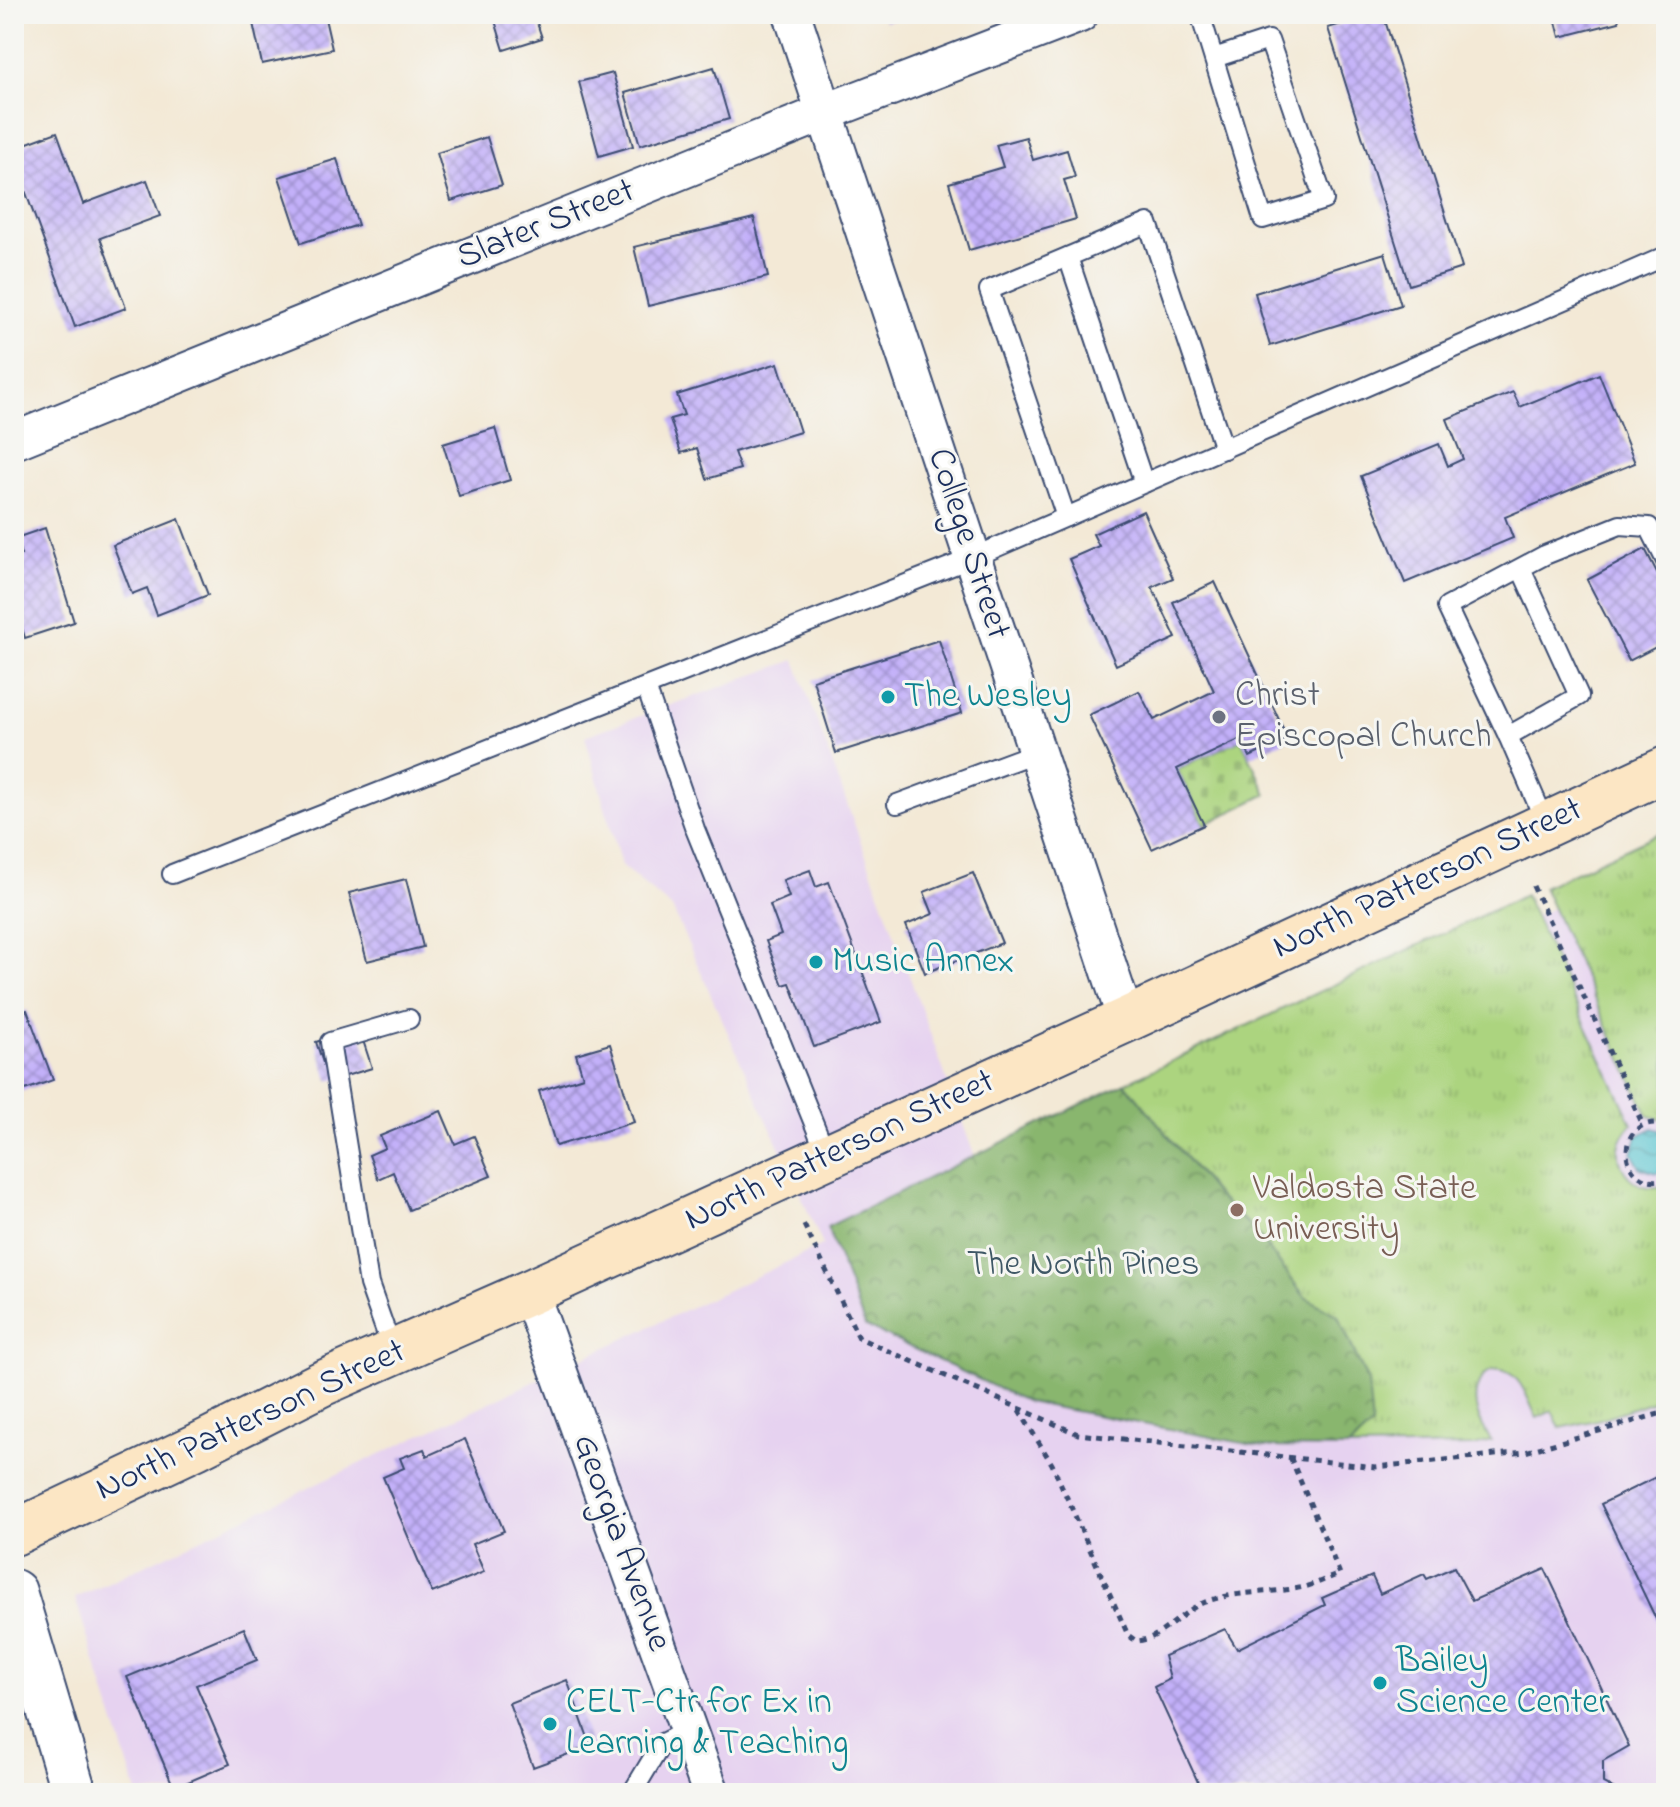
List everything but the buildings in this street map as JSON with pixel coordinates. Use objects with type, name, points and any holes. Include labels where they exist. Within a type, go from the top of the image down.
[{"type":"main road","name":"North Patterson Street","points":[[14,1533],[321,1384],[1126,1020],[1666,769]]},
{"type":"street","name":"College Street","points":[[792,14],[1126,1020]]},
{"type":"street","name":"Slater Street","points":[[14,441],[826,112],[1080,14]]},
{"type":"street","name":"Georgia Avenue","points":[[530,1292],[711,1793]]},
{"type":"street","points":[[14,1592],[74,1793]]},
{"type":"lane","points":[[1200,14],[1263,219],[1324,200],[1269,40],[1214,58]]},
{"type":"lane","points":[[1066,517],[989,290],[1148,223],[1224,449]]},
{"type":"lane","points":[[172,874],[972,558],[1666,256]]},
{"type":"lane","points":[[1068,257],[1144,483]]},
{"type":"lane","points":[[1547,826],[1447,607],[1545,555],[1620,525],[1649,527],[1666,561]]},
{"type":"lane","points":[[1508,736],[1579,696],[1521,569]]},
{"type":"lane","points":[[646,687],[695,829],[827,1156]]},
{"type":"lane","points":[[897,804],[1037,752]]},
{"type":"lane","points":[[393,1352],[369,1284],[330,1042],[409,1019]]},
{"type":"lane","points":[[632,1793],[662,1743],[688,1730]]},
{"type":"path","points":[[1533,886],[1643,1125]]},
{"type":"path","points":[[1666,1124],[1654,1122],[1643,1125],[1633,1132],[1627,1142],[1629,1165],[1636,1174],[1646,1180],[1666,1179]]},
{"type":"path","points":[[804,1225],[859,1338],[1078,1434],[1375,1467],[1525,1452],[1666,1412]]},
{"type":"path","points":[[1018,1408],[1052,1464],[1128,1635],[1136,1641],[1146,1641],[1187,1611],[1206,1602],[1230,1595],[1303,1587],[1340,1574],[1290,1458]]},
{"type":"shaded area","name":"Valdosta State University","points":[[795,660],[981,1174],[1316,1021],[1666,854],[1666,1793],[137,1793],[75,1598],[823,1245],[672,908],[621,865],[585,736]]},
{"type":"green space","points":[[1241,739],[1267,794],[1204,825],[1177,769]]},
{"type":"green space","points":[[1666,830],[1666,1120],[1648,1116],[1543,887]]},
{"type":"green space","points":[[1525,895],[1632,1124],[1620,1145],[1619,1157],[1625,1173],[1645,1186],[1662,1186],[1666,1194],[1666,1397],[1597,1420],[1560,1428],[1552,1411],[1537,1418],[1516,1379],[1496,1370],[1489,1372],[1479,1382],[1475,1398],[1478,1415],[1491,1441],[1474,1446],[1348,1448],[1372,1426],[1338,1316],[1305,1297],[1255,1231],[1219,1198],[1125,1083]]},
{"type":"green space","name":"The North Pines","points":[[1125,1083],[1219,1198],[1255,1231],[1305,1297],[1338,1316],[1368,1382],[1372,1426],[1348,1448],[1264,1447],[1027,1402],[865,1326],[827,1227]]},
{"type":"water","points":[[1653,1128],[1666,1132],[1666,1170],[1656,1173],[1640,1168],[1632,1153],[1637,1136]]},
{"type":"place","name":"The Wesley","points":[[888,697]]},
{"type":"place","name":"Christ Episcopal Church","points":[[1219,717]]},
{"type":"place","name":"Music Annex","points":[[816,962]]},
{"type":"place","name":"Valdosta State University","points":[[1237,1210]]},
{"type":"place","name":"Bailey Science Center","points":[[1380,1683]]},
{"type":"place","name":"CELT-Ctr for Ex in Learning & Teaching","points":[[550,1724]]}]
